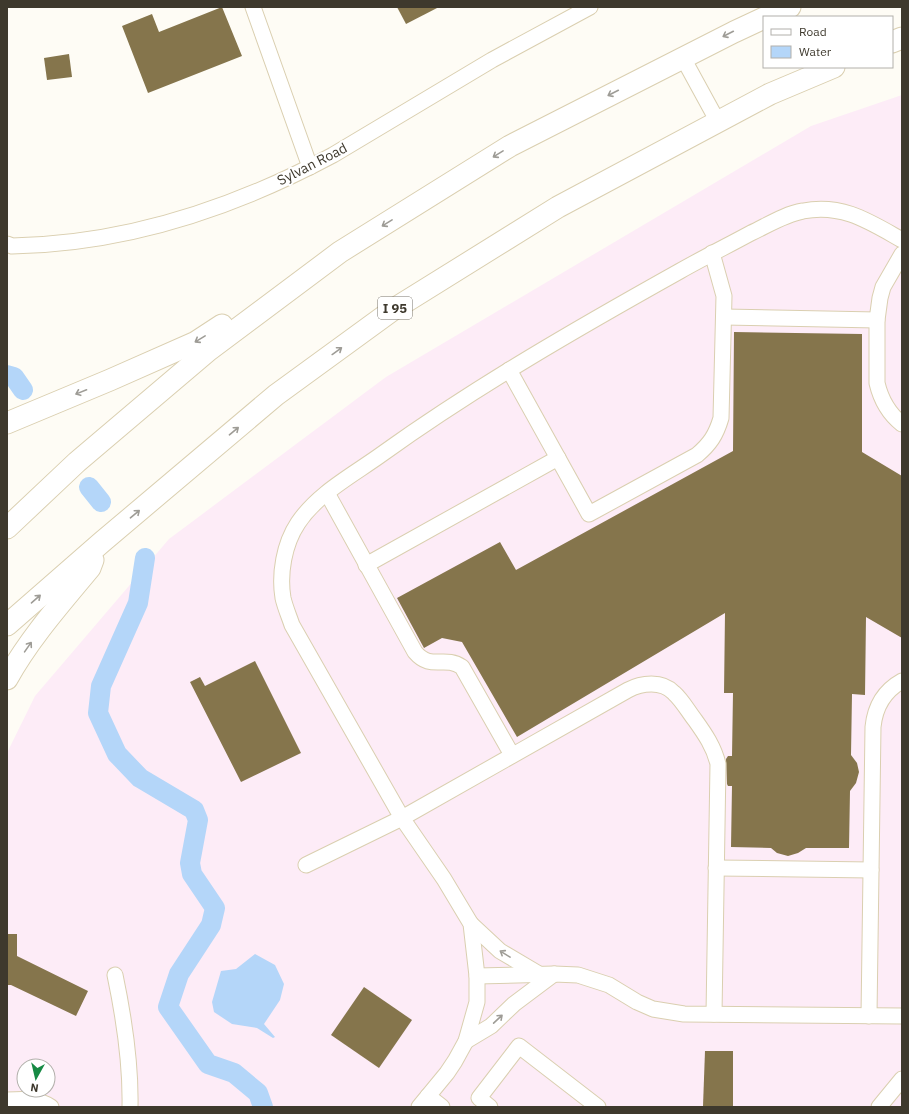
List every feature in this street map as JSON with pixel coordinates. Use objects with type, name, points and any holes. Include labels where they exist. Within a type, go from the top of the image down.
[{"type":"highway","points":[[769,16],[790,7]]},
{"type":"highway","points":[[7,423],[196,342],[510,146],[763,18]]},
{"type":"highway","name":"I 95","points":[[7,625],[102,542],[276,395],[394,309],[558,207],[770,94],[832,68]]},
{"type":"highway","points":[[7,528],[77,462],[209,350],[340,252]]},
{"type":"highway","points":[[7,679],[13,668],[47,620],[90,568],[102,542]]},
{"type":"street","points":[[253,7],[310,167]]},
{"type":"street","name":"Sylvan Road","points":[[7,244],[12,246],[44,245],[143,230],[192,215],[247,195],[310,167],[393,120],[492,60],[590,7]]},
{"type":"street","points":[[683,58],[718,122]]},
{"type":"street","points":[[539,974],[500,951],[470,924],[444,879],[402,818],[292,625],[283,596],[282,578],[288,544],[296,526],[307,511],[327,493],[431,419],[587,323],[712,253],[785,216],[818,209],[836,210],[865,219],[902,240]]},
{"type":"street","points":[[509,370],[589,514],[697,454],[711,442],[719,426],[721,418],[724,296],[712,253]]},
{"type":"street","points":[[902,254],[883,287],[880,298],[878,320],[877,383],[879,393],[886,406],[895,419],[902,424]]},
{"type":"street","points":[[724,316],[878,320]]},
{"type":"street","points":[[366,565],[558,458]]},
{"type":"street","points":[[327,493],[415,652],[422,660],[428,662],[450,661],[462,667],[512,755]]},
{"type":"street","points":[[869,1016],[874,717],[886,692],[902,681]]},
{"type":"street","points":[[306,865],[402,818],[635,686],[657,684],[674,691],[708,738],[716,754],[718,764],[714,1014]]},
{"type":"street","points":[[716,868],[871,870]]},
{"type":"street","points":[[442,1107],[424,1102],[447,1074],[466,1041],[477,1002],[477,976],[470,924]]},
{"type":"street","points":[[115,974],[124,1020],[130,1084],[130,1107]]},
{"type":"street","points":[[477,976],[539,974],[578,976],[609,985],[637,1002],[653,1009],[684,1014],[902,1016]]},
{"type":"street","points":[[466,1041],[491,1026],[514,1004],[554,974]]},
{"type":"street","points":[[490,1107],[479,1098],[519,1046],[593,1105]]},
{"type":"street","points":[[879,1107],[902,1079]]},
{"type":"street","points":[[7,1100],[29,1099],[44,1103],[51,1107]]},
{"type":"shaded area","points":[[902,95],[902,1107],[7,1107],[7,753],[35,696],[169,539],[386,377],[811,126]]},
{"type":"water","points":[[255,954],[275,965],[284,984],[280,1000],[264,1024],[275,1037],[273,1038],[257,1028],[232,1024],[214,1012],[212,1002],[221,971],[236,969]]},
{"type":"building","points":[[222,7],[242,56],[148,93],[122,26],[152,14],[159,32]]},
{"type":"building","points":[[397,7],[439,7],[406,24]]},
{"type":"building","points":[[69,54],[72,77],[47,80],[44,58]]},
{"type":"building","points":[[734,332],[862,334],[862,452],[902,476],[902,638],[866,617],[865,695],[852,694],[851,755],[857,763],[859,772],[856,783],[850,791],[849,848],[806,848],[798,853],[788,856],[777,853],[771,848],[731,847],[732,786],[728,786],[727,784],[726,759],[728,756],[732,756],[733,693],[724,693],[725,613],[517,737],[462,642],[442,638],[424,648],[397,598],[500,542],[516,570],[733,451]]},
{"type":"building","points":[[255,661],[301,753],[241,782],[190,682],[200,677],[205,686]]},
{"type":"building","points":[[7,934],[17,934],[17,956],[88,991],[76,1016],[11,985],[7,985]]},
{"type":"building","points":[[364,987],[412,1020],[379,1068],[331,1035]]},
{"type":"building","points":[[705,1051],[733,1051],[733,1106],[703,1106]]},
{"type":"waterway","points":[[7,375],[14,377],[23,390]]},
{"type":"waterway","points":[[89,487],[101,502]]},
{"type":"waterway","points":[[145,558],[138,603],[101,686],[98,713],[117,754],[140,778],[194,810],[198,820],[190,863],[192,874],[215,908],[211,925],[179,974],[168,1007],[208,1064],[234,1073],[258,1093],[263,1107]]}]
